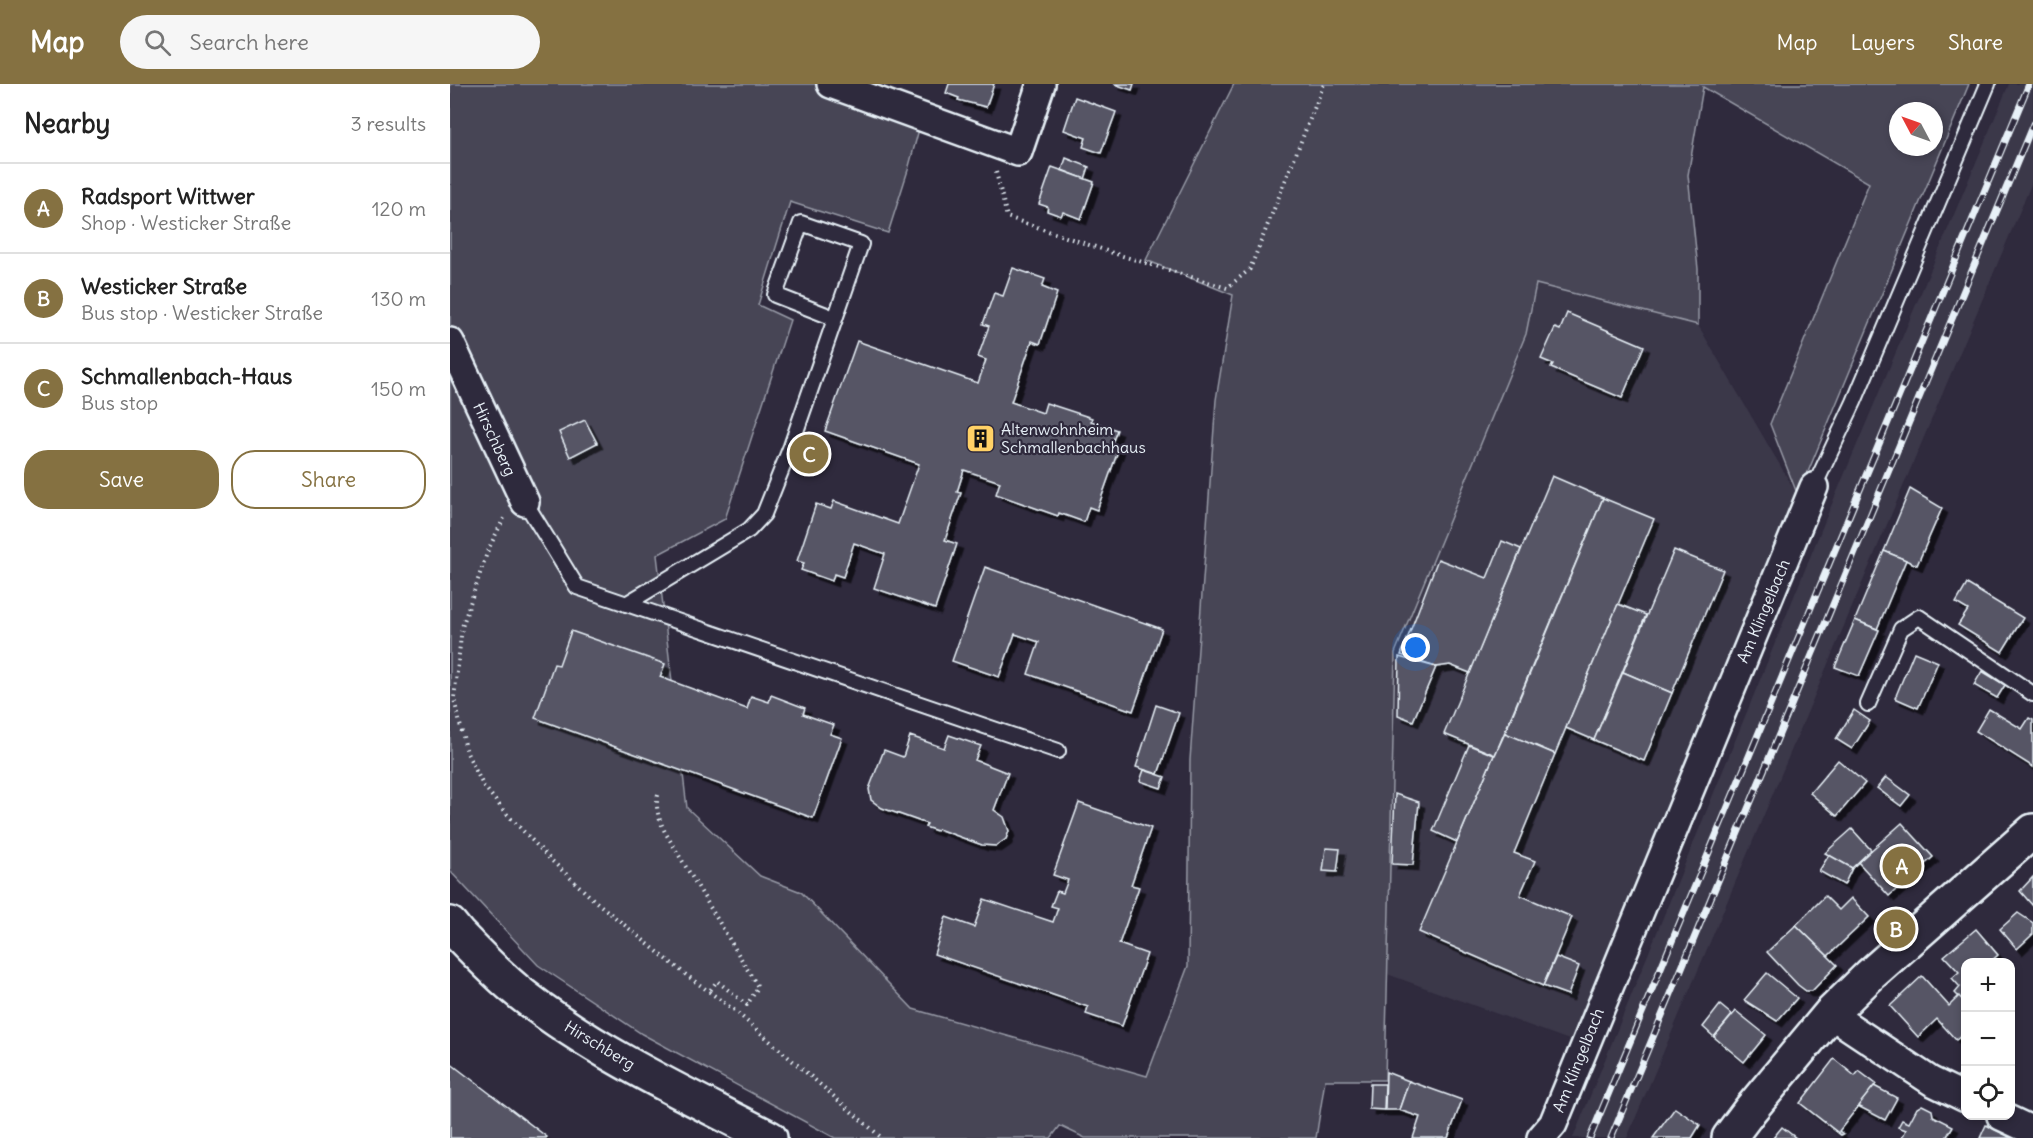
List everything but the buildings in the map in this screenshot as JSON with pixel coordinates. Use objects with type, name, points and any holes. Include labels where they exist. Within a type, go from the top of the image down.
[{"type":"main road","points":[[1729,1138],[1830,1014],[1870,975],[2033,831]]},
{"type":"main road","name":"Hirschberg","points":[[450,924],[524,997],[583,1037],[660,1081],[770,1138]]},
{"type":"street","points":[[831,84],[1018,152],[1041,84]]},
{"type":"street","name":"Hirschberg","points":[[450,342],[525,502]]},
{"type":"street","name":"Am Klingelbach","points":[[1541,1138],[1552,1124],[1814,487]]},
{"type":"street","points":[[1830,1014],[1931,1081],[1961,1096]]},
{"type":"street","points":[[2010,1120],[2033,1131]]},
{"type":"lane","name":"Am Klingelbach","points":[[1814,487],[1854,402],[1988,84]]},
{"type":"lane","points":[[626,604],[750,530],[764,514],[861,244],[801,223],[775,295],[834,318]]},
{"type":"lane","points":[[525,502],[577,587],[1058,751]]},
{"type":"lane","points":[[1868,704],[1901,629],[1919,617],[2033,694]]},
{"type":"path","points":[[988,141],[1007,217],[1227,288],[1250,268],[1324,84]]},
{"type":"path","points":[[525,502],[506,515],[488,550],[462,627],[454,699],[467,753],[483,785],[504,811],[550,859],[595,901],[734,1010],[882,1138]]},
{"type":"path","points":[[658,795],[656,805],[658,818],[665,832],[758,987],[747,1005],[717,981],[710,992]]},
{"type":"shaded area","points":[[450,84],[872,84],[926,103],[888,233],[790,202],[758,305],[790,320],[725,519],[657,555],[687,808],[760,876],[801,892],[913,1009],[1147,1076],[1188,966],[1190,760],[1216,400],[1233,295],[1146,260],[1234,84],[1969,84],[1943,147],[1943,102],[1889,102],[1889,156],[1939,156],[1798,496],[1770,424],[1869,183],[1703,87],[1688,175],[1698,269],[1698,325],[1536,284],[1526,334],[1395,653],[1385,1080],[1325,1080],[1316,1138],[1085,1138],[1060,1126],[1051,1138],[835,1138],[642,1034],[538,965],[450,871]]},
{"type":"shaded area","points":[[2009,84],[2033,84],[2033,180],[1627,1138],[1573,1138],[1826,518]]},
{"type":"shaded area","points":[[1536,284],[1698,325],[1798,496],[1758,584],[1572,1041],[1387,974],[1395,653],[1526,334]]},
{"type":"railway","points":[[1590,1138],[2029,84]]},
{"type":"railway","points":[[1611,1138],[2033,124]]},
{"type":"place","name":"Altenwohnheim Schmallenbachhaus","points":[[980,438]]},
{"type":"place","name":"Schmallenbach-Haus","points":[[809,454]]},
{"type":"place","name":"Radsport Wittwer","points":[[1902,866]]},
{"type":"place","name":"Westicker Straße","points":[[1896,929]]}]
